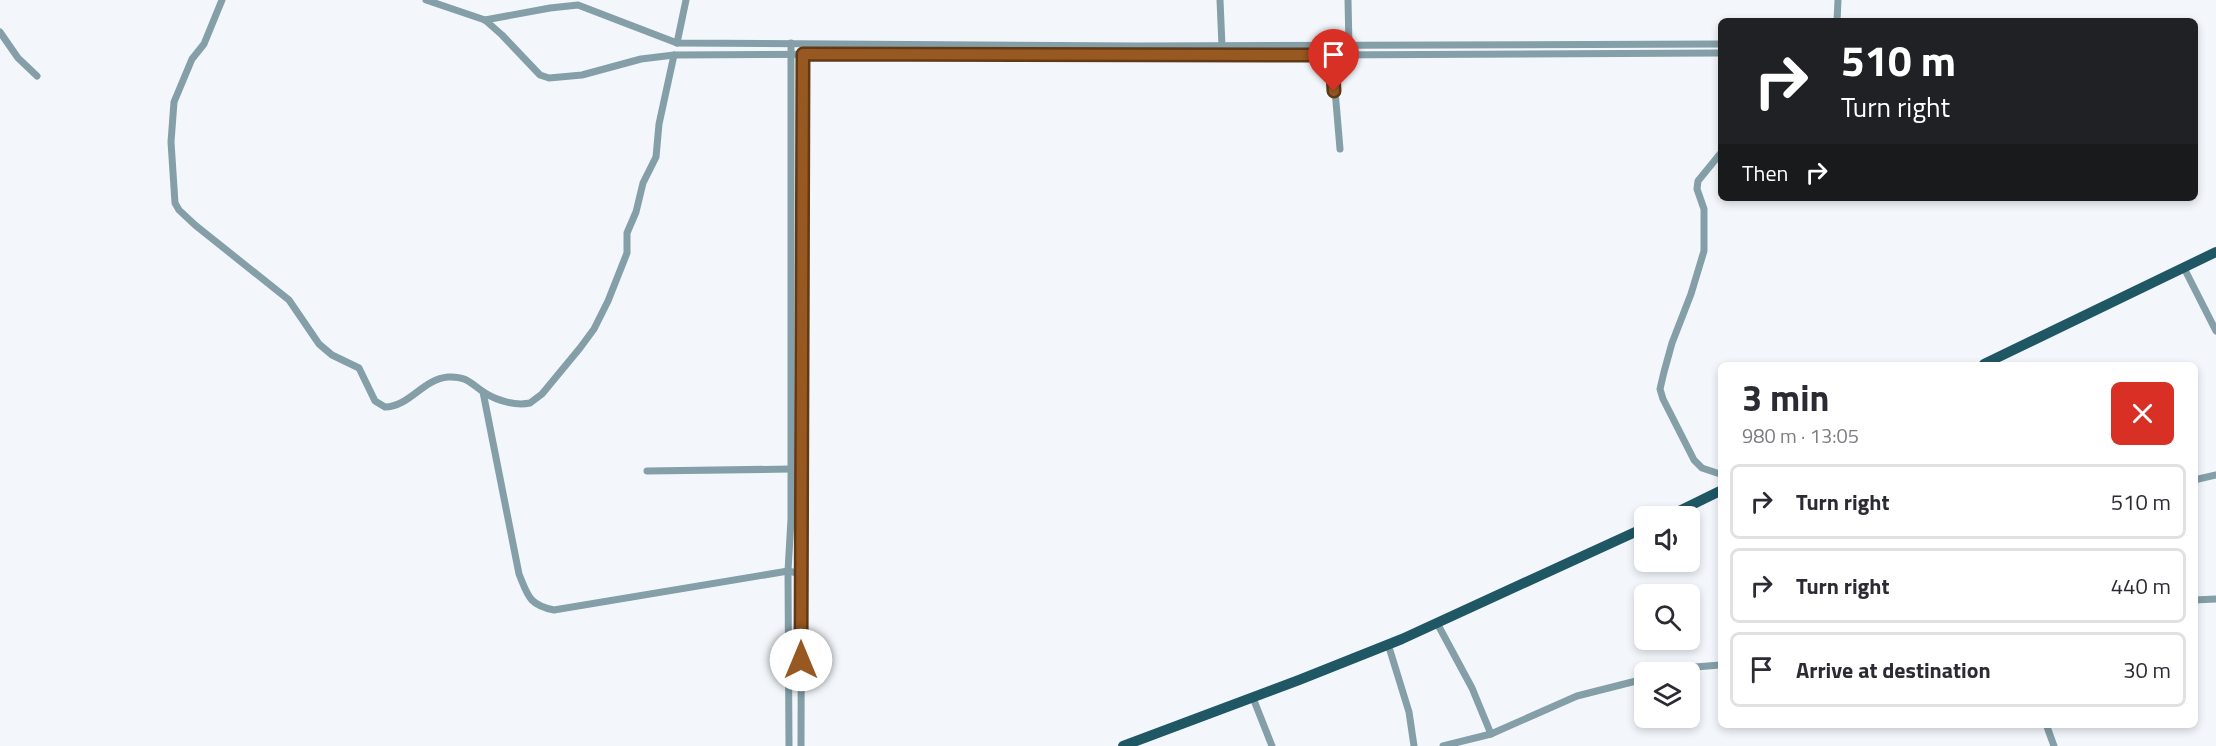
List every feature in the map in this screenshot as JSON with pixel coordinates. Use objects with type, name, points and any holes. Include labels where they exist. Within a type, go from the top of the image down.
[{"type":"main road","points":[[1988,362],[2216,252]]},
{"type":"main road","points":[[1689,506],[1718,492]]},
{"type":"main road","points":[[1123,746],[1253,698],[1388,644],[1634,533]]},
{"type":"street","points":[[222,0],[204,44],[192,59],[174,102],[171,141],[175,203],[179,210],[289,300],[319,344],[332,355],[359,368],[371,394],[379,405],[391,407],[401,403],[435,380],[447,377],[469,380],[483,392],[507,402],[527,404],[534,402],[580,348],[594,329],[627,253],[629,228],[636,212],[643,183],[656,157],[659,124],[674,54]]},
{"type":"street","points":[[426,0],[439,2],[484,20],[502,34],[540,75],[549,78],[582,75],[641,59],[674,54],[1718,53]]},
{"type":"street","points":[[677,43],[686,0]]},
{"type":"street","points":[[1220,0],[1221,46]]},
{"type":"street","points":[[1348,0],[1349,46]]},
{"type":"street","points":[[1837,18],[1838,0]]},
{"type":"street","points":[[484,20],[578,5],[677,43],[1221,46],[1718,44]]},
{"type":"street","points":[[0,32],[18,58],[38,76]]},
{"type":"street","points":[[789,746],[791,43]]},
{"type":"street","points":[[801,746],[803,43]]},
{"type":"street","points":[[1332,55],[1340,149]]},
{"type":"street","points":[[1718,156],[1698,181],[1697,189],[1704,209],[1704,250],[1691,294],[1672,343],[1660,389],[1694,460],[1702,468],[1718,473]]},
{"type":"street","points":[[2184,268],[2216,331]]},
{"type":"street","points":[[483,392],[519,574],[527,596],[539,607],[554,610],[788,571],[802,574]]},
{"type":"street","points":[[647,471],[791,469]]},
{"type":"street","points":[[2198,479],[2216,476]]},
{"type":"street","points":[[2198,600],[2216,599]]},
{"type":"street","points":[[1437,623],[1472,688],[1491,734]]},
{"type":"street","points":[[1388,644],[1409,712],[1414,746]]},
{"type":"street","points":[[1700,667],[1718,665]]},
{"type":"street","points":[[1443,746],[1491,734],[1577,696],[1634,682]]},
{"type":"street","points":[[1253,698],[1272,746]]},
{"type":"street","points":[[2047,728],[2054,746]]},
{"type":"route","points":[[801,660],[803,54],[1332,55],[1334,91]]}]
